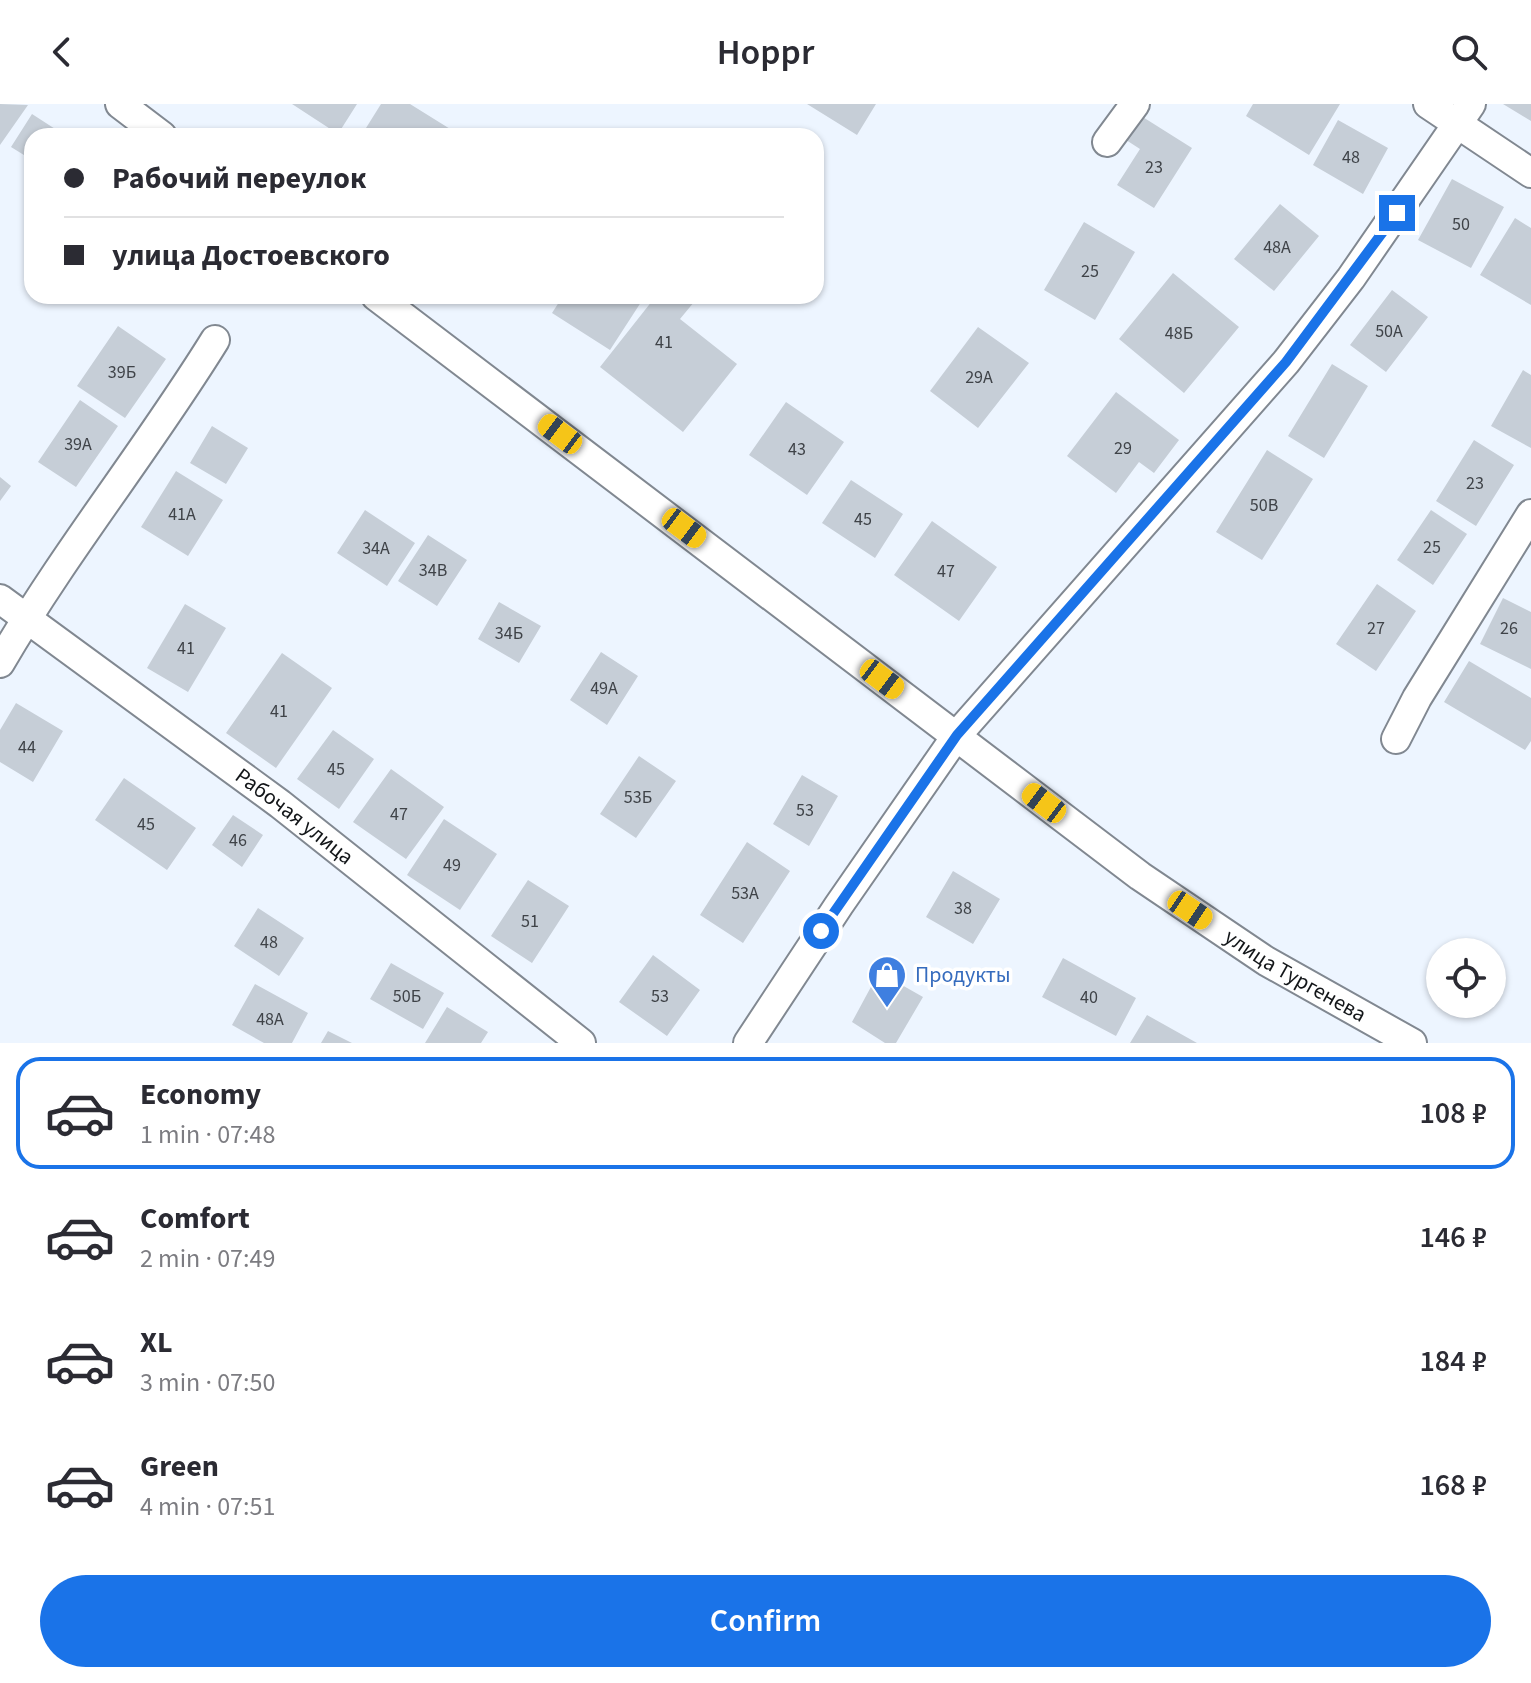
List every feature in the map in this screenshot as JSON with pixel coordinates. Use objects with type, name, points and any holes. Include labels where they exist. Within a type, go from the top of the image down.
[{"type":"street","points":[[120,104],[152,128]]},
{"type":"street","points":[[1107,142],[1135,104]]},
{"type":"street","points":[[1428,104],[1464,114],[1531,173]]},
{"type":"street","points":[[748,1043],[957,735],[1286,362],[1351,278],[1464,114]]},
{"type":"street","name":"улица Тургенева","points":[[387,304],[1190,910],[1266,961],[1412,1043]]},
{"type":"street","points":[[0,663],[25,619],[180,397],[215,340]]},
{"type":"street","points":[[1396,739],[1417,698],[1531,514]]},
{"type":"street","name":"Рабочая улица","points":[[0,599],[280,804],[581,1043]]},
{"type":"building","points":[[0,104],[28,105],[0,145]]},
{"type":"building","points":[[292,104],[357,104],[342,128],[329,128]]},
{"type":"building","points":[[381,104],[410,104],[449,128],[366,128]]},
{"type":"building","points":[[807,104],[876,104],[857,135]]},
{"type":"building","points":[[1253,104],[1340,104],[1309,155],[1246,116]]},
{"type":"building","points":[[1503,104],[1531,104],[1531,121]]},
{"type":"building","points":[[32,114],[54,128],[24,128],[24,155],[11,147]]},
{"type":"building","points":[[1138,114],[1192,148],[1154,208],[1117,185],[1140,149],[1123,138]]},
{"type":"building","points":[[1338,120],[1388,148],[1363,194],[1313,165]]},
{"type":"building","points":[[1452,179],[1504,207],[1471,268],[1418,240]]},
{"type":"building","points":[[1280,204],[1319,236],[1274,291],[1234,259]]},
{"type":"building","points":[[1515,218],[1531,228],[1531,305],[1480,275]]},
{"type":"building","points":[[1084,222],[1135,252],[1095,320],[1044,290]]},
{"type":"building","points":[[1173,273],[1239,327],[1184,393],[1119,339]]},
{"type":"building","points":[[1392,290],[1428,317],[1386,372],[1350,345]]},
{"type":"building","points":[[558,304],[640,304],[610,350],[552,313]]},
{"type":"building","points":[[650,304],[692,304],[680,319],[737,364],[683,432],[600,367]]},
{"type":"building","points":[[118,326],[166,359],[125,418],[77,386]]},
{"type":"building","points":[[978,327],[1029,363],[978,428],[930,391]]},
{"type":"building","points":[[1332,364],[1368,386],[1324,458],[1288,436]]},
{"type":"building","points":[[1523,370],[1531,375],[1531,448],[1491,426]]},
{"type":"building","points":[[1116,392],[1179,440],[1154,473],[1139,462],[1116,493],[1067,456]]},
{"type":"building","points":[[80,400],[118,426],[76,487],[38,462]]},
{"type":"building","points":[[786,402],[844,442],[807,495],[749,455]]},
{"type":"building","points":[[212,426],[248,448],[226,484],[190,463]]},
{"type":"building","points":[[1474,440],[1514,465],[1476,526],[1436,501]]},
{"type":"building","points":[[1267,450],[1313,479],[1262,560],[1216,532]]},
{"type":"building","points":[[176,471],[223,500],[188,556],[141,527]]},
{"type":"building","points":[[0,477],[11,486],[0,501]]},
{"type":"building","points":[[851,480],[903,514],[875,558],[822,523]]},
{"type":"building","points":[[365,510],[415,543],[387,586],[337,553]]},
{"type":"building","points":[[1431,510],[1467,534],[1433,585],[1397,560]]},
{"type":"building","points":[[932,521],[997,567],[959,621],[894,575]]},
{"type":"building","points":[[428,535],[467,560],[437,606],[398,581]]},
{"type":"building","points":[[1377,584],[1416,611],[1376,671],[1336,644]]},
{"type":"building","points":[[1503,598],[1531,612],[1531,669],[1480,644]]},
{"type":"building","points":[[499,602],[541,626],[519,663],[478,639]]},
{"type":"building","points":[[185,604],[226,628],[188,692],[147,668]]},
{"type":"building","points":[[601,652],[638,676],[607,725],[570,700]]},
{"type":"building","points":[[282,653],[332,688],[276,768],[226,733]]},
{"type":"building","points":[[1469,661],[1531,698],[1531,741],[1525,750],[1444,702]]},
{"type":"building","points":[[16,703],[63,731],[33,782],[0,762],[0,730]]},
{"type":"building","points":[[333,730],[374,759],[339,809],[297,779]]},
{"type":"building","points":[[639,756],[676,781],[636,838],[600,814]]},
{"type":"building","points":[[391,769],[444,807],[406,859],[353,822]]},
{"type":"building","points":[[802,775],[838,796],[809,846],[773,824]]},
{"type":"building","points":[[124,778],[196,828],[167,870],[95,820]]},
{"type":"building","points":[[233,815],[263,835],[242,867],[212,845]]},
{"type":"building","points":[[444,819],[497,854],[460,910],[407,875]]},
{"type":"building","points":[[747,842],[790,871],[743,943],[700,915]]},
{"type":"building","points":[[953,871],[1000,899],[973,944],[926,917]]},
{"type":"building","points":[[528,880],[569,906],[532,963],[491,936]]},
{"type":"building","points":[[258,908],[304,938],[279,976],[234,946]]},
{"type":"building","points":[[653,955],[700,990],[667,1036],[619,1002]]},
{"type":"building","points":[[1063,958],[1136,998],[1116,1036],[1042,997]]},
{"type":"building","points":[[391,963],[444,993],[423,1029],[370,999]]},
{"type":"building","name":"Продукты","points":[[879,972],[923,997],[896,1043],[885,1043],[852,1022]]},
{"type":"building","points":[[255,984],[308,1013],[292,1043],[264,1043],[232,1025]]},
{"type":"building","points":[[447,1007],[488,1032],[481,1043],[425,1043]]},
{"type":"building","points":[[1147,1015],[1197,1043],[1130,1043]]},
{"type":"building","points":[[328,1031],[352,1043],[321,1043]]},
{"type":"place","name":"Продукты","points":[[887,1009]]},
{"type":"route","points":[[821,931],[957,735],[1286,362],[1397,213]]}]
